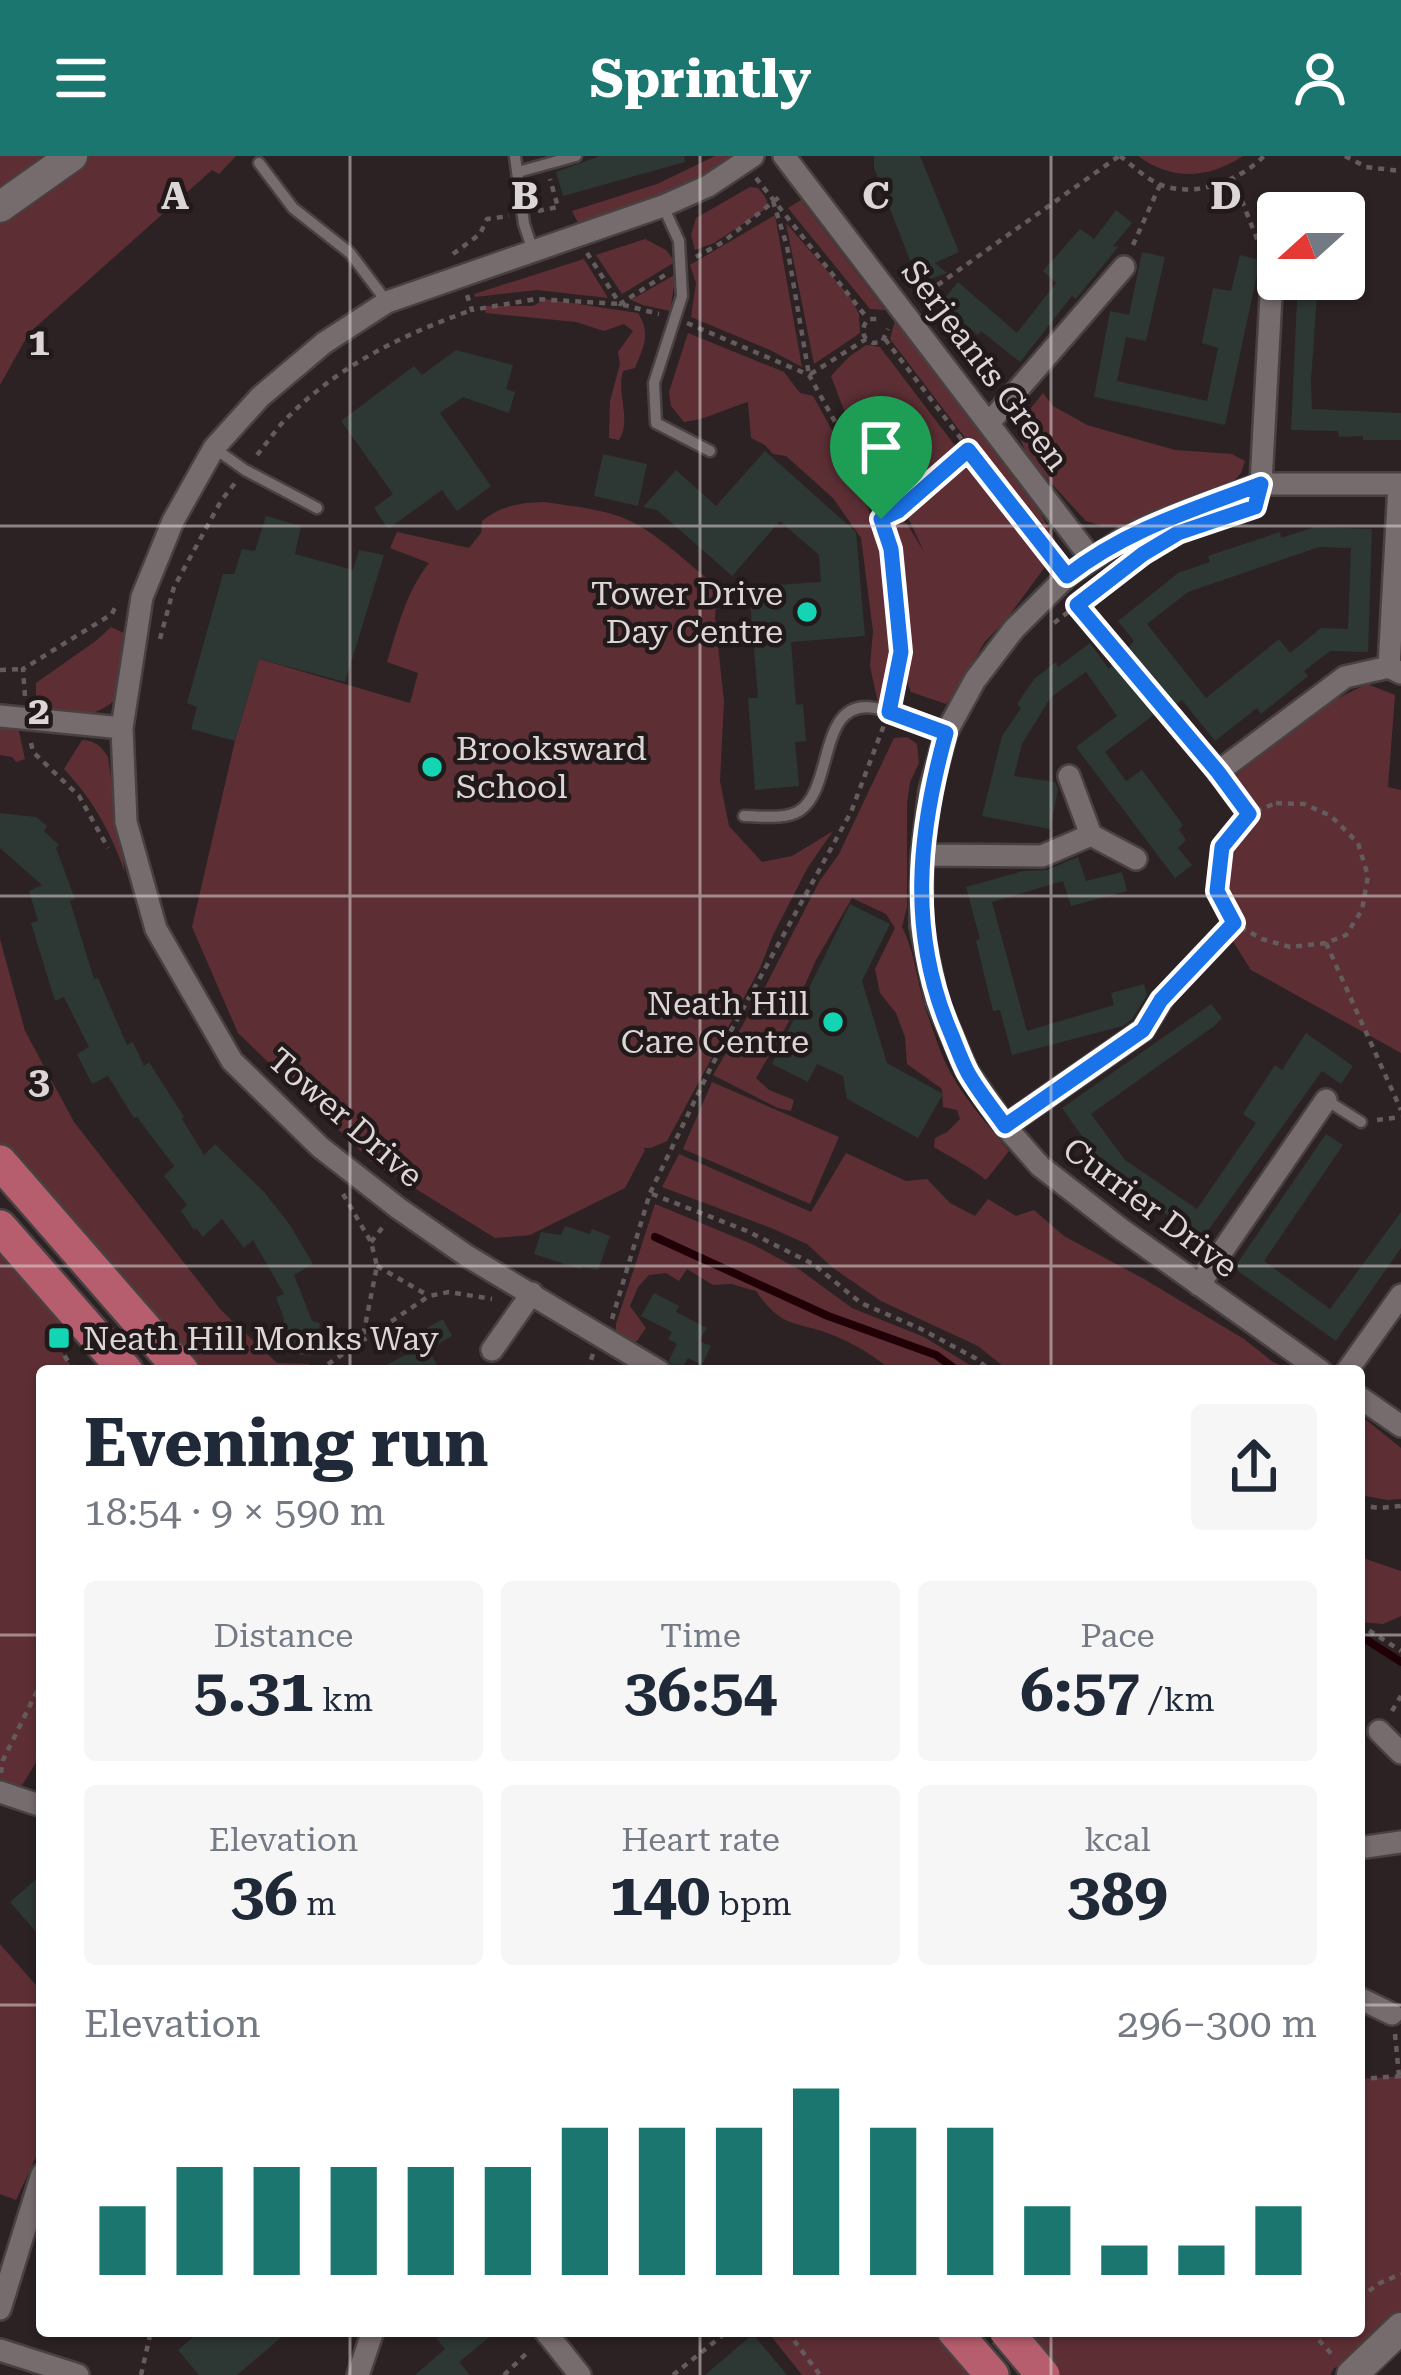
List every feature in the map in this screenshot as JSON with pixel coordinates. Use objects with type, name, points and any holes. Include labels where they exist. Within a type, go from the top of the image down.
[{"type":"main road","points":[[0,1162],[177,1365]]},
{"type":"main road","points":[[0,1227],[121,1365]]},
{"type":"main road","points":[[960,2337],[992,2375]]},
{"type":"main road","points":[[1011,2337],[1043,2375]]},
{"type":"street","points":[[0,207],[72,156]]},
{"type":"street","name":"Serjeants Green","points":[[784,156],[1090,558]]},
{"type":"street","name":"Tower Drive","points":[[649,1365],[528,1299],[367,1184],[320,1147],[232,1061],[155,929],[126,822],[122,728],[142,597],[173,521],[214,448],[260,398],[324,343],[387,302],[663,206],[749,159]]},
{"type":"street","points":[[988,423],[1124,267]]},
{"type":"street","points":[[1261,484],[1271,300]]},
{"type":"street","name":"Currier Drive","points":[[1313,1365],[1121,1229],[1040,1166],[1005,1126],[967,1072],[937,1000],[921,926],[922,855],[930,790],[946,733],[975,680],[1014,629],[1090,558],[1161,520],[1261,484],[1400,484]]},
{"type":"street","points":[[1218,772],[1345,677],[1395,670],[1400,484]]},
{"type":"street","points":[[0,716],[122,728]]},
{"type":"street","points":[[1069,776],[1091,835],[1136,859]]},
{"type":"street","points":[[922,855],[1042,856],[1091,835]]},
{"type":"street","points":[[1005,1126],[1143,1030],[1161,1000]]},
{"type":"street","points":[[1199,1285],[1327,1100]]},
{"type":"street","points":[[1352,1365],[1401,1295]]},
{"type":"street","points":[[492,1350],[528,1299]]},
{"type":"street","points":[[1365,1401],[1401,1426]]},
{"type":"street","points":[[1379,1731],[1401,1753]]},
{"type":"street","points":[[0,1792],[36,1803]]},
{"type":"street","points":[[1365,1846],[1401,1842]]},
{"type":"street","points":[[1365,2001],[1392,2014]]},
{"type":"street","points":[[0,2309],[36,2193]]},
{"type":"street","points":[[1355,2364],[1401,2328]]},
{"type":"street","points":[[358,2375],[371,2337]]},
{"type":"street","points":[[549,2337],[580,2375]]},
{"type":"street","points":[[0,2350],[78,2375]]},
{"type":"lane","points":[[515,156],[533,251]]},
{"type":"lane","points":[[518,172],[575,156]]},
{"type":"lane","points":[[259,163],[293,208],[350,254],[387,302]]},
{"type":"lane","points":[[663,206],[679,241],[682,296],[654,382],[656,423],[710,452]]},
{"type":"lane","points":[[214,448],[317,508]]},
{"type":"lane","points":[[744,816],[786,816],[801,810],[814,796],[834,730],[844,714],[856,708],[873,707],[946,733]]},
{"type":"lane","points":[[1327,1100],[1360,1123]]},
{"type":"path","points":[[903,310],[1119,156],[1160,184],[1196,190],[1233,178],[1264,156]]},
{"type":"path","points":[[1346,156],[1366,167],[1401,171]]},
{"type":"path","points":[[749,159],[773,201],[868,319]]},
{"type":"path","points":[[1233,178],[1257,238]]},
{"type":"path","points":[[620,304],[723,242],[802,180]]},
{"type":"path","points":[[1124,267],[1160,184]]},
{"type":"path","points":[[590,1365],[609,1330],[650,1193],[711,1066],[851,812],[889,712],[901,652],[891,549],[865,476],[809,375],[787,246],[773,201]]},
{"type":"path","points":[[472,310],[453,255],[480,234],[487,219],[558,207]]},
{"type":"path","points":[[578,238],[620,304]]},
{"type":"path","points":[[158,650],[174,587],[221,501],[245,470],[287,418],[352,364],[413,331],[472,310],[536,299],[620,304],[675,318],[809,375]]},
{"type":"path","points":[[866,339],[878,343],[888,331],[886,322],[868,319]]},
{"type":"path","points":[[866,339],[863,328],[868,319]]},
{"type":"path","points":[[809,375],[866,339]]},
{"type":"path","points":[[885,339],[1063,579],[1077,605],[1249,814]]},
{"type":"path","points":[[881,519],[898,511],[968,450]]},
{"type":"path","points":[[1044,631],[1143,554]]},
{"type":"path","points":[[0,670],[23,669],[112,614],[122,592]]},
{"type":"path","points":[[23,669],[32,752],[79,796],[113,857]]},
{"type":"path","points":[[1276,803],[1304,804],[1331,817],[1358,843],[1368,876],[1362,910],[1346,935],[1326,944],[1291,947],[1262,939],[1234,923],[1217,891],[1222,847],[1249,814],[1276,803]]},
{"type":"path","points":[[1161,1000],[1234,923]]},
{"type":"path","points":[[1326,944],[1401,1113],[1360,1123]]},
{"type":"path","points":[[337,1183],[370,1242],[377,1266],[362,1341]]},
{"type":"path","points":[[650,1193],[747,1231],[814,1264],[861,1303],[919,1328],[984,1365]]},
{"type":"path","points":[[377,1266],[429,1296]]},
{"type":"path","points":[[327,1365],[429,1296],[449,1292],[528,1299]]},
{"type":"path","points":[[1365,1506],[1401,1506]]},
{"type":"path","points":[[1365,1628],[1401,1651]]},
{"type":"path","points":[[0,1778],[3,1760],[36,1693]]},
{"type":"path","points":[[1365,2079],[1400,2076],[1392,2014]]},
{"type":"path","points":[[1365,2294],[1401,2274]]},
{"type":"path","points":[[141,2375],[150,2337]]},
{"type":"path","points":[[504,2375],[542,2337]]},
{"type":"path","points":[[673,2375],[720,2337]]},
{"type":"path","points":[[792,2337],[820,2375]]},
{"type":"path","points":[[1319,2337],[1355,2364]]},
{"type":"shaded area","points":[[0,156],[43,156],[0,193]]},
{"type":"shaded area","points":[[72,156],[236,156],[219,174],[212,170],[29,333],[0,385],[0,207]]},
{"type":"shaded area","points":[[715,156],[734,156],[696,183],[579,225],[572,211],[657,184]]},
{"type":"shaded area","points":[[1138,156],[1243,156],[1217,169],[1190,174],[1164,170]]},
{"type":"shaded area","points":[[750,187],[758,188],[767,208],[695,250],[691,235],[696,218]]},
{"type":"shaded area","points":[[801,200],[885,310],[870,309],[788,208]]},
{"type":"shaded area","points":[[775,215],[802,367],[691,317],[696,283],[690,265]]},
{"type":"shaded area","points":[[786,223],[850,297],[859,314],[860,333],[814,364]]},
{"type":"shaded area","points":[[645,239],[666,250],[675,262],[622,294],[596,255]]},
{"type":"shaded area","points":[[584,259],[608,298],[537,290],[474,294]]},
{"type":"shaded area","points":[[676,274],[670,311],[631,300]]},
{"type":"shaded area","points":[[545,299],[638,313],[642,320],[645,340],[641,353],[635,368],[623,371],[624,424],[619,440],[609,438],[610,401],[620,364],[618,352],[633,331],[624,324],[604,331],[576,322],[486,313],[484,306],[533,306]]},
{"type":"shaded area","points":[[895,321],[1039,511],[1055,540],[1055,556],[890,339]]},
{"type":"shaded area","points":[[688,333],[784,372],[800,393],[813,396],[842,448],[875,524],[885,561],[897,656],[887,706],[878,703],[870,666],[873,631],[861,538],[833,498],[786,456],[773,454],[751,438],[748,402],[684,422],[671,406],[669,392]]},
{"type":"shaded area","points":[[866,345],[880,347],[959,451],[952,458],[957,465],[965,460],[1045,567],[984,643],[946,704],[911,692],[901,665],[905,583],[893,530],[897,518],[907,524],[924,552],[882,461],[896,502],[887,508],[831,376]]},
{"type":"shaded area","points":[[1043,393],[1053,406],[1087,425],[1175,450],[1232,454],[1245,461],[1241,473],[1227,488],[1125,525],[1086,521],[1028,458],[1020,438],[1023,418]]},
{"type":"shaded area","name":"Brooksward School","points":[[544,502],[602,511],[634,523],[717,586],[715,618],[724,701],[720,781],[729,826],[762,862],[792,856],[833,831],[808,867],[667,1141],[643,1148],[625,1188],[530,1235],[495,1238],[371,1161],[238,1033],[192,927],[259,659],[410,703],[418,673],[387,662],[409,598],[429,563],[390,548],[397,532],[469,548],[489,516],[511,506]]},
{"type":"shaded area","points":[[111,627],[124,633],[114,701],[76,716],[36,708],[36,683]]},
{"type":"shaded area","points":[[1367,684],[1395,695],[1388,787],[1401,790],[1401,1053],[1251,970],[1217,916],[1208,864],[1249,808],[1229,781],[1318,708]]},
{"type":"shaded area","points":[[0,726],[18,727],[25,759],[16,762],[0,755]]},
{"type":"shaded area","points":[[907,737],[917,744],[919,763],[907,803],[907,907],[902,927],[948,1068],[1009,1151],[986,1180],[934,1147],[935,1138],[960,1119],[957,1110],[943,1107],[942,1089],[907,1064],[905,1037],[896,1013],[880,993],[875,969],[895,928],[886,914],[852,898],[756,1078],[769,1090],[794,1100],[791,1111],[713,1075],[839,854],[894,738]]},
{"type":"shaded area","points":[[82,740],[98,745],[108,757],[125,873],[100,817],[64,769]]},
{"type":"shaded area","points":[[0,939],[25,1031],[74,1122],[221,1310],[277,1363],[310,1365],[177,1365],[0,1162]]},
{"type":"shaded area","points":[[712,1082],[839,1137],[810,1204],[683,1149]]},
{"type":"shaded area","points":[[846,1153],[906,1181],[927,1179],[950,1203],[975,1216],[988,1199],[1016,1216],[1034,1210],[1064,1236],[1144,1279],[1280,1365],[1002,1365],[978,1346],[881,1301],[807,1244],[662,1187],[679,1154],[811,1212]]},
{"type":"shaded area","points":[[655,1204],[754,1245],[800,1270],[852,1308],[924,1337],[970,1365],[884,1365],[843,1339],[783,1319],[756,1291],[713,1285],[687,1269],[679,1281],[666,1273],[649,1275],[638,1287],[630,1306],[646,1328],[637,1341],[626,1343],[616,1336]]},
{"type":"shaded area","points":[[0,1227],[75,1315],[56,1342],[70,1365],[36,1365],[36,1763],[21,1787],[0,1791]]},
{"type":"shaded area","points":[[1365,1419],[1401,1448],[1401,1499],[1365,1496]]},
{"type":"shaded area","points":[[1365,1558],[1401,1571],[1401,1616],[1383,1624],[1365,1622]]},
{"type":"shaded area","points":[[0,1944],[36,1985],[36,2157],[16,2200],[0,2194]]},
{"type":"shaded area","points":[[1401,2076],[1401,2328],[1374,2356],[1334,2368],[1330,2375],[1043,2375],[1011,2337],[1365,2337],[1365,2079]]},
{"type":"shaded area","points":[[772,2337],[957,2337],[984,2375],[802,2375]]},
{"type":"building","points":[[600,156],[684,156],[685,162],[563,196],[556,172]]},
{"type":"building","points":[[874,156],[920,156],[959,252],[935,263],[947,273],[919,283],[874,168]]},
{"type":"building","points":[[1116,210],[1132,223],[1113,246],[1118,247],[1020,362],[940,304],[958,282],[1017,333],[1056,283],[1043,271],[1080,229],[1094,239]]},
{"type":"building","points":[[1142,252],[1165,257],[1146,341],[1126,337],[1117,381],[1207,401],[1218,348],[1202,343],[1213,288],[1231,291],[1240,255],[1257,259],[1225,425],[1094,397],[1110,311],[1129,315]]},
{"type":"building","points":[[1297,300],[1317,300],[1312,409],[1401,413],[1401,440],[1291,430]]},
{"type":"building","points":[[456,350],[513,365],[506,389],[515,392],[509,413],[463,397],[440,413],[491,486],[457,511],[442,490],[388,529],[374,508],[393,494],[341,421],[414,366],[422,375]]},
{"type":"building","name":"Tower Drive Day Centre","points":[[765,451],[856,532],[865,636],[791,642],[796,705],[803,704],[806,741],[795,742],[799,786],[755,790],[748,698],[758,698],[749,587],[821,582],[819,555],[780,521],[732,576],[657,510],[643,507],[676,470],[716,506]]},
{"type":"building","points":[[603,454],[647,464],[638,506],[594,496]]},
{"type":"building","points":[[266,516],[301,526],[295,554],[353,570],[359,550],[384,555],[345,682],[259,659],[235,741],[191,729],[197,707],[187,703],[223,574],[234,574],[242,549],[255,551]]},
{"type":"building","points":[[1315,527],[1372,529],[1368,652],[1330,651],[1304,671],[1308,676],[1261,714],[1257,708],[1215,741],[1182,700],[1177,704],[1173,700],[1105,752],[1126,781],[1142,770],[1183,825],[1179,830],[1186,840],[1178,848],[1192,865],[1175,878],[1076,747],[1117,716],[1086,672],[1051,697],[1022,744],[1014,776],[1055,782],[1058,789],[1050,829],[982,816],[1002,736],[1034,679],[1090,643],[1109,669],[1134,641],[1118,621],[1178,573],[1210,562],[1208,556],[1280,532],[1281,538]],"holes":[[[1319,547],[1351,548],[1348,629],[1321,628],[1290,653],[1279,639],[1206,698],[1147,624],[1188,592]]]},
{"type":"building","points":[[0,813],[36,817],[47,826],[44,831],[59,845],[56,848],[75,899],[70,901],[94,979],[98,978],[127,1045],[133,1042],[144,1066],[149,1062],[204,1155],[215,1144],[265,1193],[313,1264],[294,1275],[312,1321],[320,1323],[311,1356],[281,1352],[284,1319],[276,1297],[284,1294],[253,1240],[244,1248],[222,1219],[203,1237],[194,1230],[181,1211],[187,1205],[164,1176],[174,1166],[134,1118],[108,1076],[92,1084],[77,1054],[89,1047],[64,997],[55,1001],[31,923],[38,921],[29,891],[42,885],[0,848]]},
{"type":"building","points":[[1078,857],[1086,881],[1122,872],[1127,891],[1071,906],[1063,881],[992,902],[1027,1031],[1114,1005],[1111,993],[1144,984],[1147,995],[1123,1026],[1012,1055],[1000,1010],[993,1011],[966,887],[1023,871],[1047,870]]},
{"type":"building","name":"Neath Hill Care Centre","points":[[850,904],[890,924],[862,981],[887,1063],[943,1094],[918,1138],[847,1099],[843,1076],[817,1064],[808,1082],[772,1064]]},
{"type":"building","points":[[1211,1004],[1222,1018],[1213,1027],[1091,1114],[1125,1160],[1197,1209],[1256,1123],[1243,1114],[1275,1065],[1282,1070],[1306,1033],[1353,1066],[1341,1084],[1322,1071],[1202,1239],[1109,1174],[1062,1108]]},
{"type":"building","points":[[1326,1134],[1343,1145],[1264,1261],[1330,1309],[1401,1212],[1401,1248],[1336,1341],[1234,1268]]},
{"type":"building","points":[[565,1226],[610,1236],[598,1270],[534,1254],[541,1232],[561,1235]]},
{"type":"building","points":[[654,1293],[679,1306],[676,1312],[707,1328],[699,1341],[711,1346],[702,1365],[688,1358],[684,1365],[671,1365],[677,1344],[668,1339],[672,1332],[641,1316]]},
{"type":"building","points":[[443,1319],[452,1336],[436,1345],[427,1328]]},
{"type":"building","points":[[426,1344],[437,1365],[386,1365]]},
{"type":"building","points":[[36,1879],[36,1932],[10,1902]]},
{"type":"building","points":[[193,2337],[282,2337],[237,2375],[199,2375],[178,2350]]},
{"type":"building","points":[[436,2337],[490,2337],[459,2362],[470,2375],[415,2375],[445,2349]]},
{"type":"building","points":[[749,2337],[755,2337],[787,2375],[705,2375]]},
{"type":"waterway","points":[[655,1237],[828,1316],[936,1355],[950,1365]]},
{"type":"waterway","points":[[1365,1639],[1401,1662]]},
{"type":"place","name":"Tower Drive Day Centre","points":[[807,612]]},
{"type":"place","name":"Brooksward School","points":[[432,767]]},
{"type":"place","name":"Neath Hill Care Centre","points":[[833,1022]]},
{"type":"place","name":"Neath Hill Monks Way","points":[[59,1338]]},
{"type":"route","points":[[968,450],[1067,576],[1090,558],[1161,520],[1261,484],[1255,507],[1178,533],[1077,605],[1249,814],[1222,847],[1217,891],[1234,923],[1161,1000],[1143,1030],[1005,1126],[967,1072],[937,1000],[921,926],[922,855],[930,790],[946,733],[889,712],[901,652],[891,549],[881,519],[898,511],[968,450]]}]
